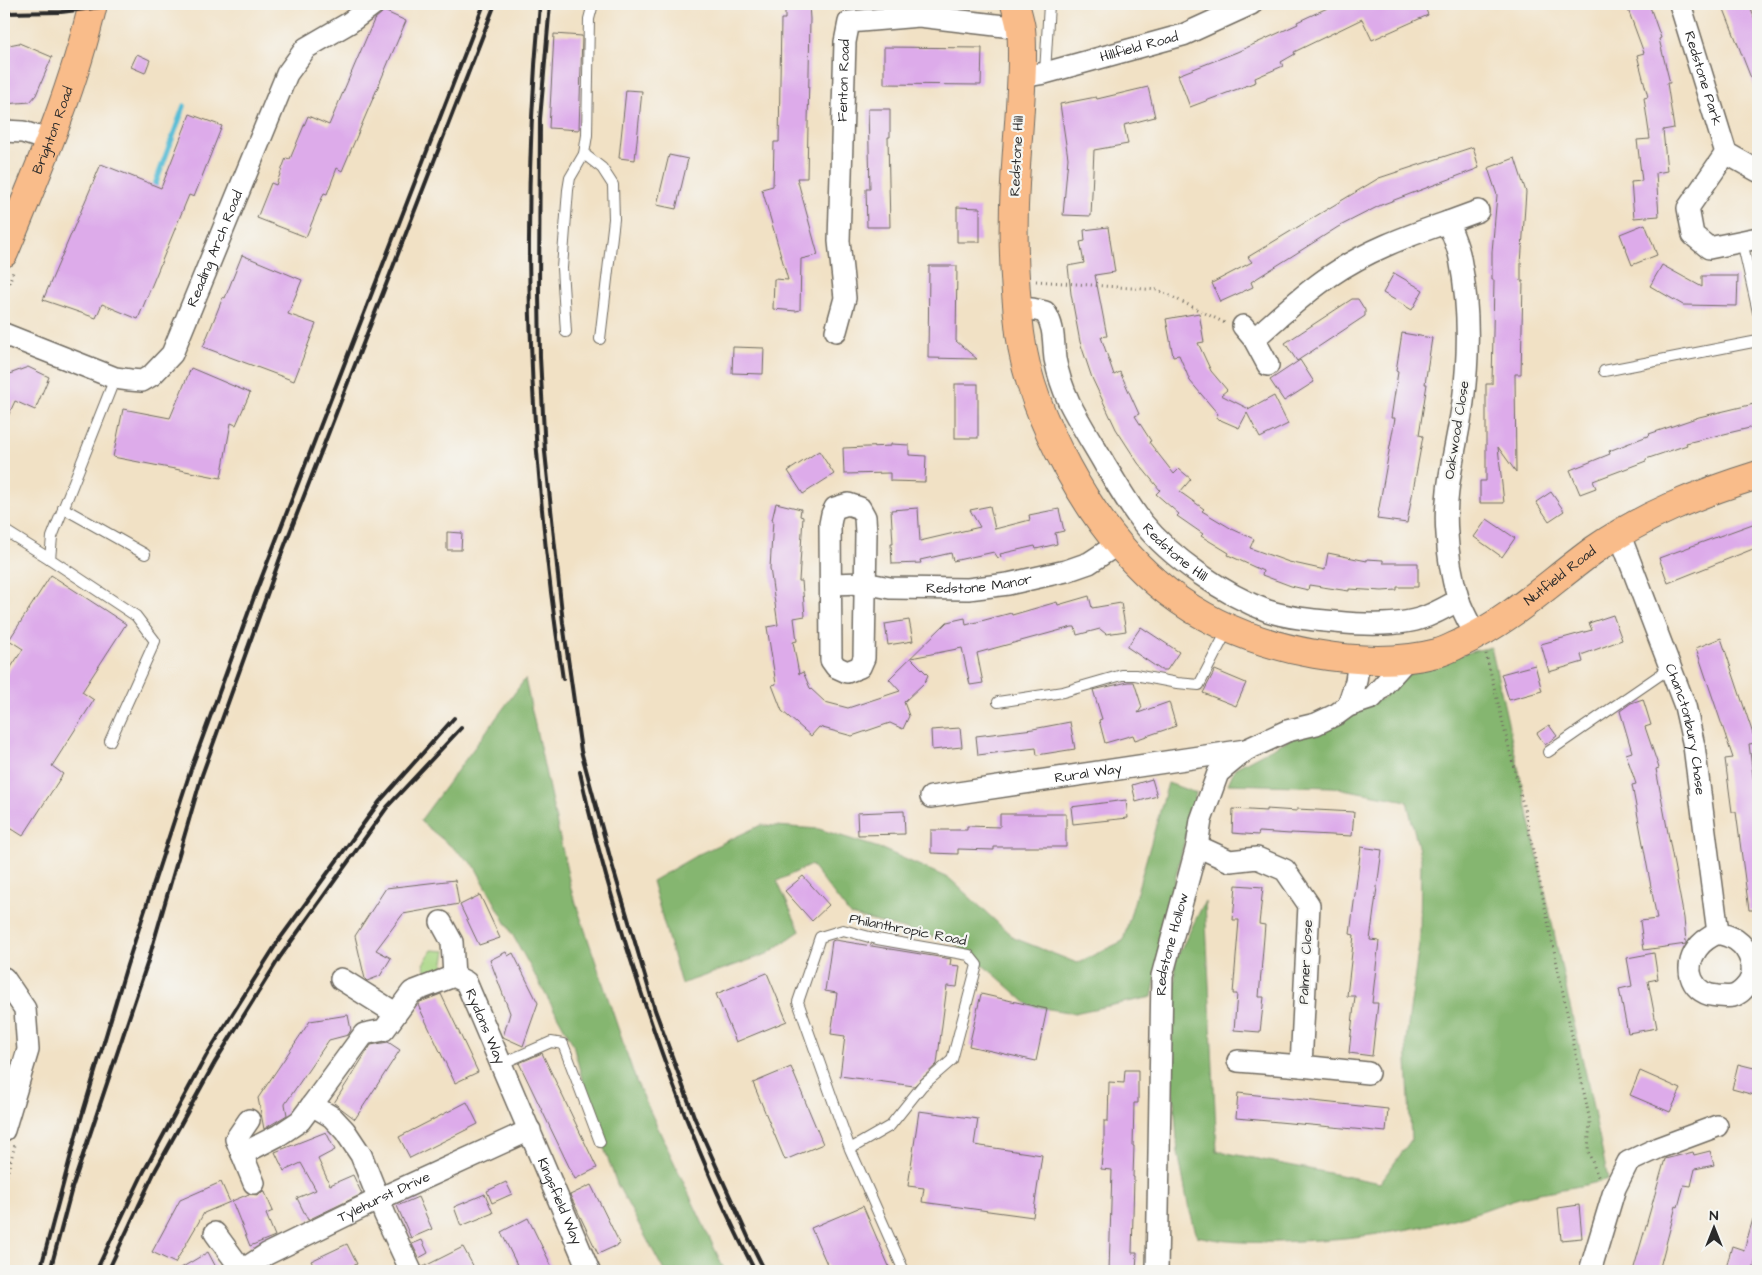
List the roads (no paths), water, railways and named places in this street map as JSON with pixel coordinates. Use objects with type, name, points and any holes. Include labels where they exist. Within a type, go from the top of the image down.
[{"type":"main road","name":"Brighton Road","points":[[4,253],[50,142],[71,85],[86,36],[93,4]]},
{"type":"main road","name":"Redstone Hill","points":[[1018,16],[1034,75],[1015,187],[1018,309],[1020,333],[1028,373],[1048,430],[1086,501],[1118,544],[1163,589],[1185,605],[1255,640],[1285,649],[1341,659],[1358,660]]},
{"type":"main road","name":"Nutfield Road","points":[[1358,660],[1408,658],[1480,644],[1515,611],[1593,551],[1619,534],[1682,502],[1722,486],[1758,476]]},
{"type":"street","name":"Reading Arch Road","points":[[4,334],[115,378],[142,381],[152,375],[172,354],[287,74],[306,48],[349,23],[374,4]]},
{"type":"street","name":"Hillfield Road","points":[[1034,75],[1183,35],[1251,4]]},
{"type":"street","name":"Redstone Park","points":[[1680,4],[1726,153]]},
{"type":"street","name":"Fenton Road","points":[[836,331],[845,298],[838,241],[845,42],[849,22],[919,10],[1018,16]]},
{"type":"street","points":[[4,131],[23,132],[50,142]]},
{"type":"street","points":[[1750,240],[1709,248],[1693,235],[1688,208],[1726,153],[1758,171]]},
{"type":"street","points":[[1268,365],[1248,332],[1332,275],[1378,249],[1407,236],[1478,211]]},
{"type":"street","name":"Oakwood Close","points":[[1448,222],[1460,257],[1467,337],[1463,403],[1448,478],[1446,510],[1450,561],[1459,600],[1480,644]]},
{"type":"street","name":"Redstone Hill","points":[[1018,309],[1032,309],[1045,312],[1051,321],[1060,378],[1069,401],[1106,467],[1142,522],[1162,544],[1183,562],[1209,580],[1240,598],[1269,611],[1312,620],[1352,624],[1396,624],[1431,615],[1459,600]]},
{"type":"street","points":[[848,504],[860,508],[865,517],[864,658],[860,667],[847,672],[836,667],[832,660],[831,584],[830,524],[832,514],[835,508],[848,504]]},
{"type":"street","name":"Chanctonbury Chase","points":[[1619,534],[1685,706],[1694,746],[1718,933]]},
{"type":"street","name":"Redstone Manor","points":[[831,584],[864,583],[890,588],[968,589],[1008,584],[1066,571],[1089,563],[1118,544]]},
{"type":"street","name":"Redstone Hollow","points":[[1157,1271],[1162,976],[1197,846],[1201,820],[1218,773],[1246,750],[1287,731],[1316,724],[1337,714],[1348,706],[1372,698],[1408,658]]},
{"type":"street","points":[[1348,706],[1356,681],[1358,660]]},
{"type":"street","name":"Rural Way","points":[[931,797],[1246,750]]},
{"type":"street","name":"Palmer Close","points":[[1197,846],[1230,861],[1257,858],[1285,870],[1309,905],[1301,1066]]},
{"type":"street","points":[[441,922],[452,942],[454,976]]},
{"type":"street","name":"Rydons Way","points":[[242,1154],[279,1135],[300,1121],[364,1034],[384,1030],[412,992],[454,976],[466,982],[530,1130]]},
{"type":"street","points":[[4,978],[25,1009],[28,1050],[4,1130]]},
{"type":"street","points":[[341,979],[396,1013]]},
{"type":"street","points":[[1238,1060],[1368,1073]]},
{"type":"street","points":[[312,1105],[332,1117],[345,1131],[361,1155],[411,1271]]},
{"type":"street","points":[[249,1120],[236,1139],[254,1183]]},
{"type":"street","points":[[1590,1271],[1615,1188],[1628,1162],[1658,1148],[1717,1126]]},
{"type":"street","name":"Tylehurst Drive","points":[[215,1234],[242,1270],[267,1254],[530,1130]]},
{"type":"street","name":"Kingsfield Way","points":[[530,1130],[590,1271]]},
{"type":"lane","points":[[566,332],[562,268],[568,190],[570,178],[584,154],[587,135],[589,19],[593,4]]},
{"type":"lane","points":[[1034,75],[1049,4]]},
{"type":"lane","points":[[584,154],[602,168],[613,185],[614,219],[600,339]]},
{"type":"lane","points":[[1750,240],[1758,312]]},
{"type":"lane","points":[[1604,370],[1758,341]]},
{"type":"lane","points":[[50,559],[52,537],[115,378]]},
{"type":"lane","points":[[64,508],[145,554]]},
{"type":"lane","points":[[4,530],[136,616],[156,641],[110,741]]},
{"type":"lane","points":[[998,702],[1063,692],[1122,675],[1198,685],[1228,628]]},
{"type":"lane","points":[[1548,752],[1670,668]]},
{"type":"lane","name":"Philanthropic Road","points":[[850,1149],[890,1126],[922,1086],[952,1060],[977,965],[969,955],[843,930],[820,937],[798,1002],[850,1149],[904,1271]]},
{"type":"lane","points":[[501,1064],[551,1042],[563,1044],[600,1142]]},
{"type":"waterway","points":[[155,185],[184,106]]},
{"type":"waterway","points":[[4,1064],[6,1071]]},
{"type":"railway","points":[[4,4],[29,4]]},
{"type":"railway","points":[[4,13],[61,12],[126,4]]},
{"type":"railway","points":[[40,1271],[77,1132],[127,965],[191,769],[254,597],[484,4]]},
{"type":"railway","points":[[50,1271],[72,1188],[149,958],[202,775],[283,550],[495,4]]},
{"type":"railway","points":[[540,4],[530,173],[531,342],[542,511],[563,679]]},
{"type":"railway","points":[[550,4],[540,119],[540,357],[545,452],[563,623],[581,751],[655,1010],[695,1119],[765,1271]]},
{"type":"railway","points":[[96,1271],[143,1173],[206,1056],[279,940],[380,801],[454,718]]},
{"type":"railway","points":[[108,1271],[155,1171],[215,1062],[280,957],[388,806],[461,728]]},
{"type":"railway","points":[[580,772],[608,885],[669,1074],[700,1154],[755,1271]]}]
